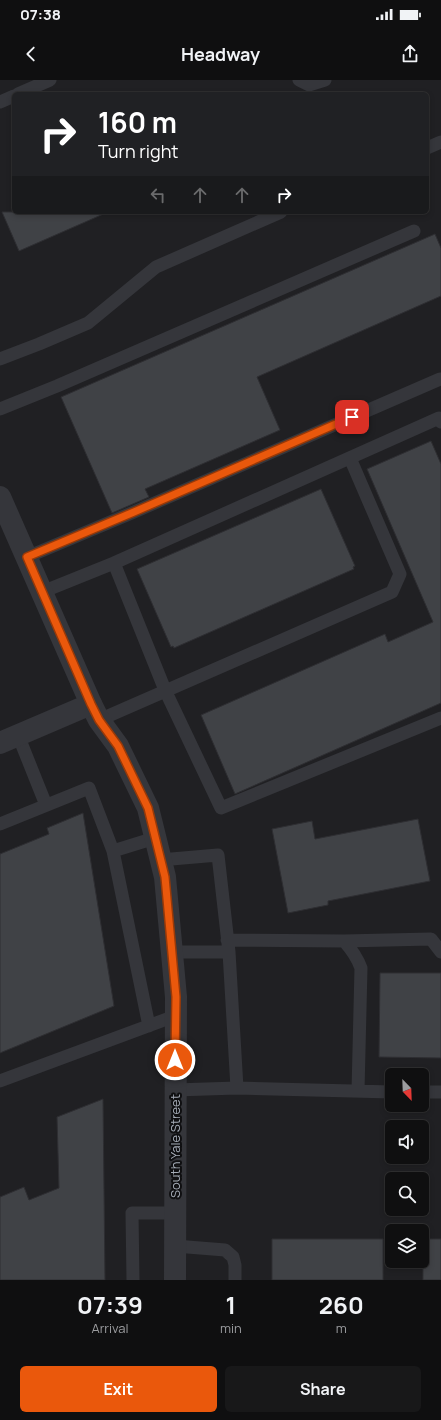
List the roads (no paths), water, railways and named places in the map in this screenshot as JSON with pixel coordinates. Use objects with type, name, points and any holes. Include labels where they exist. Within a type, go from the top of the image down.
[{"type":"street","name":"South Yale Street","points":[[0,497],[6,524],[27,557],[95,712],[118,746],[148,808],[165,877],[176,997],[175,1280]]},
{"type":"street","points":[[9,739],[95,712]]},
{"type":"lane","points":[[23,92],[50,80]]},
{"type":"lane","points":[[299,80],[309,85],[324,80]]},
{"type":"lane","points":[[0,102],[12,97]]},
{"type":"lane","points":[[429,147],[441,142]]},
{"type":"lane","points":[[0,359],[88,323],[156,267],[276,214]]},
{"type":"lane","points":[[0,408],[57,386],[414,231]]},
{"type":"lane","points":[[27,557],[440,379]]},
{"type":"lane","points":[[42,592],[114,563],[440,418],[441,422]]},
{"type":"lane","points":[[95,712],[165,690],[392,592],[400,574],[350,458]]},
{"type":"lane","points":[[114,563],[165,690],[221,808],[441,718]]},
{"type":"lane","points":[[9,739],[46,805]]},
{"type":"lane","points":[[0,824],[89,788],[113,851],[149,1026]]},
{"type":"lane","points":[[113,851],[155,838]]},
{"type":"lane","points":[[160,860],[218,855],[228,946],[237,1088]]},
{"type":"lane","points":[[171,952],[228,946],[431,939],[441,952]]},
{"type":"lane","points":[[344,941],[358,958],[361,968],[358,1091]]},
{"type":"lane","points":[[0,1081],[175,1016]]},
{"type":"lane","points":[[175,1090],[237,1088],[385,1092]]},
{"type":"lane","points":[[429,1092],[441,1092]]},
{"type":"lane","points":[[133,1280],[132,1213],[175,1213]]},
{"type":"lane","points":[[175,1246],[225,1250],[233,1257],[235,1265],[235,1280]]}]
